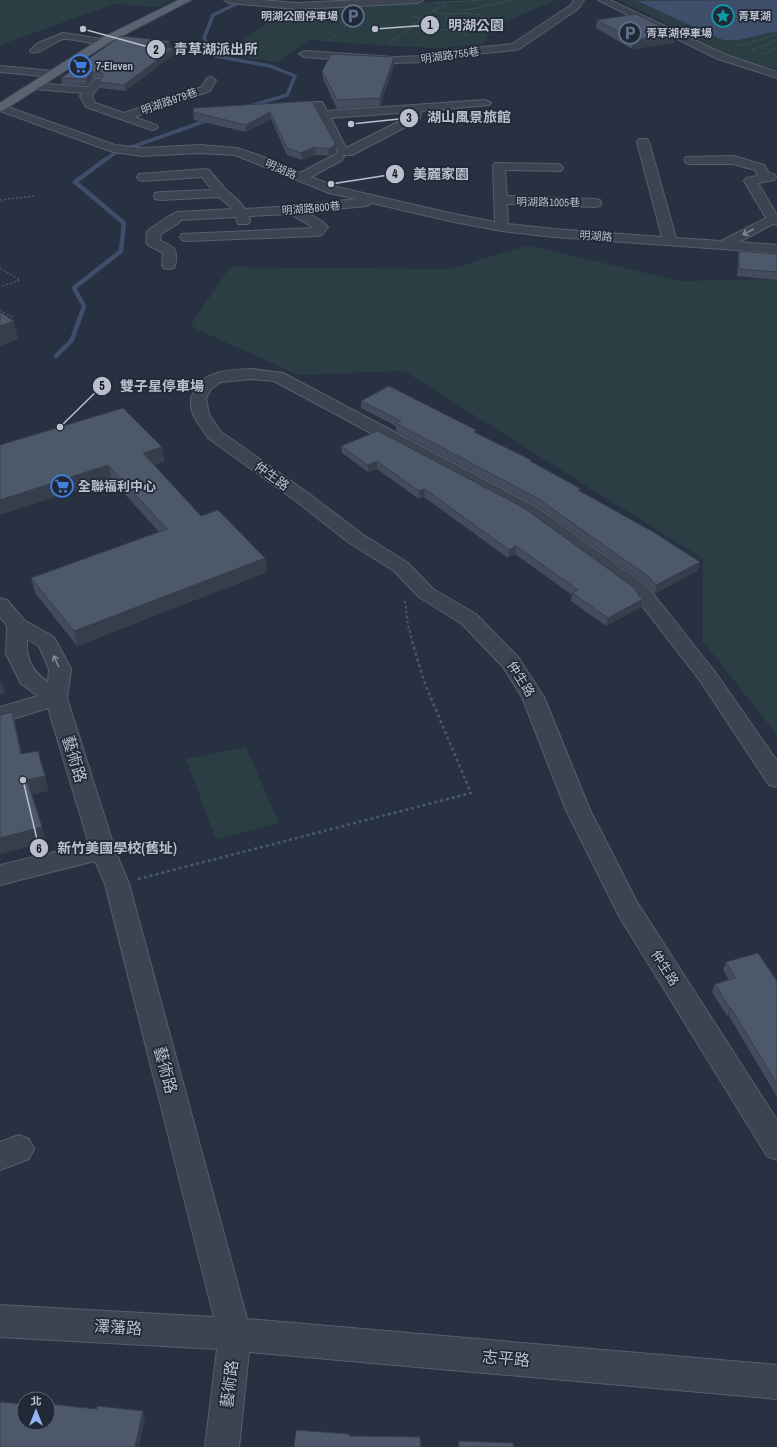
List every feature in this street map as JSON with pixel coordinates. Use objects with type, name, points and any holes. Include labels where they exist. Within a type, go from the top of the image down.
[{"type":"main road","name":"明湖路","points":[[0,108],[102,42],[186,0]]},
{"type":"street","points":[[229,0],[297,6],[418,0]]},
{"type":"street","name":"明湖路755巷","points":[[304,54],[385,59],[426,59],[453,53],[515,47],[575,7],[579,0]]},
{"type":"street","points":[[603,0],[722,57],[777,75]]},
{"type":"street","points":[[35,50],[63,36],[102,42]]},
{"type":"street","points":[[0,69],[54,74]]},
{"type":"street","name":"明湖路979巷","points":[[123,117],[206,89],[211,80]]},
{"type":"street","name":"明湖路979巷","points":[[34,86],[94,86],[86,96],[90,105],[152,127]]},
{"type":"street","points":[[324,115],[485,103]]},
{"type":"street","points":[[318,104],[343,154]]},
{"type":"street","name":"明湖路","points":[[0,108],[113,148],[132,151],[168,152],[200,149],[237,152],[258,159],[333,190],[454,218],[502,227],[554,233],[772,249]]},
{"type":"street","points":[[301,178],[343,154],[415,118],[417,108]]},
{"type":"street","points":[[643,142],[670,241]]},
{"type":"street","points":[[690,160],[734,160],[760,168],[771,177]]},
{"type":"street","name":"明湖路1005巷","points":[[502,227],[499,166],[556,168]]},
{"type":"street","points":[[143,177],[205,173],[222,193],[236,203],[242,213],[244,234]]},
{"type":"street","points":[[771,177],[750,181],[776,222]]},
{"type":"street","points":[[160,196],[222,193]]},
{"type":"street","name":"明湖路800巷","points":[[169,265],[170,251],[153,242],[154,232],[172,222],[177,216],[293,210],[379,200]]},
{"type":"street","name":"明湖路1005巷","points":[[501,200],[595,203]]},
{"type":"street","points":[[187,237],[317,232],[321,227],[316,222],[304,218],[293,210]]},
{"type":"street","points":[[723,245],[776,222]]},
{"type":"street","points":[[772,249],[772,231],[776,222]]},
{"type":"street","name":"仲生路","points":[[777,779],[708,677],[640,590],[530,512],[277,376],[251,374],[233,375],[216,378],[204,386],[198,398],[201,414],[214,434],[355,538],[400,567],[426,593],[468,619],[511,662],[533,697],[578,810],[628,909],[777,1146]]},
{"type":"street","name":"藝術路","points":[[0,604],[17,625],[47,642],[60,669],[56,698],[103,850],[117,884],[235,1334],[222,1447]]},
{"type":"street","points":[[17,625],[16,654],[29,679],[56,698]]},
{"type":"street","points":[[0,715],[56,698]]},
{"type":"street","points":[[0,875],[103,850]]},
{"type":"street","name":"澤藩路","points":[[0,1321],[235,1334]]},
{"type":"street","name":"志平路","points":[[235,1334],[777,1382]]},
{"type":"path","points":[[444,2],[484,0]]},
{"type":"path","points":[[396,45],[388,45],[432,12],[448,15],[513,0]]},
{"type":"path","points":[[646,0],[675,11],[660,13],[667,16]]},
{"type":"path","points":[[448,15],[445,18],[455,23],[473,23],[483,19],[483,17],[477,14],[460,12]]},
{"type":"path","points":[[449,30],[455,23]]},
{"type":"path","points":[[333,41],[328,42],[328,39],[347,25]]},
{"type":"path","points":[[412,27],[449,30],[464,33],[469,37],[469,40]]},
{"type":"path","points":[[734,44],[743,45],[777,34]]},
{"type":"path","points":[[0,200],[34,196]]},
{"type":"path","points":[[0,268],[20,280],[0,287]]},
{"type":"path","points":[[0,310],[12,316]]},
{"type":"path","points":[[117,884],[471,793],[424,684],[408,626],[400,567]]},
{"type":"green space","points":[[0,0],[168,0],[158,7],[114,4],[0,45]]},
{"type":"green space","points":[[476,0],[557,0],[494,26],[483,44],[440,48],[310,40],[277,62],[225,55],[284,8]]},
{"type":"green space","name":"青草湖","points":[[619,0],[777,0],[777,69],[735,59]]},
{"type":"green space","points":[[528,245],[679,281],[777,279],[777,735],[703,641],[703,559],[404,371],[298,375],[190,326],[230,267],[451,269]]},
{"type":"green space","points":[[246,747],[279,823],[216,840],[186,759]]},
{"type":"water","name":"青草湖","points":[[777,0],[777,31],[739,40],[723,40],[637,1]]},
{"type":"building","points":[[636,14],[676,34],[633,40],[597,20]]},
{"type":"building","points":[[121,36],[170,41],[161,47],[173,48],[124,85],[99,82],[103,76],[101,72],[92,72],[86,79],[61,78]]},
{"type":"building","points":[[331,54],[394,57],[380,98],[337,100],[322,71]]},
{"type":"building","points":[[312,101],[336,145],[328,149],[315,147],[301,153],[287,148],[270,112],[246,125],[193,112],[194,108]]},
{"type":"building","points":[[739,251],[777,254],[777,272],[739,269]]},
{"type":"building","points":[[0,312],[14,321],[0,326]]},
{"type":"building","points":[[389,386],[476,430],[474,432],[531,460],[530,461],[581,489],[578,490],[655,533],[700,562],[656,585],[649,577],[537,498],[396,423],[401,421],[361,401]]},
{"type":"building","points":[[123,408],[162,447],[143,453],[201,516],[218,510],[265,558],[74,631],[31,578],[167,529],[108,465],[0,500],[0,445]]},
{"type":"building","points":[[378,431],[524,508],[633,587],[638,595],[643,599],[608,618],[572,593],[578,590],[516,546],[509,550],[425,489],[419,491],[377,461],[368,465],[341,446]]},
{"type":"building","points":[[12,712],[21,754],[38,751],[45,776],[27,780],[42,827],[0,838],[0,715]]},
{"type":"building","points":[[758,953],[777,981],[777,1084],[715,984],[735,978],[726,962]]},
{"type":"building","points":[[0,1402],[16,1403],[16,1431],[56,1431],[56,1405],[97,1409],[97,1406],[143,1411],[135,1447],[0,1447]]},
{"type":"building","points":[[296,1430],[349,1434],[349,1436],[420,1437],[421,1447],[294,1447]]},
{"type":"building","points":[[458,1441],[513,1443],[514,1447],[459,1447]]},
{"type":"waterway","points":[[236,4],[213,15],[204,38],[216,56],[270,66],[295,76],[287,95],[250,106]]},
{"type":"waterway","points":[[105,160],[115,153],[211,119]]},
{"type":"waterway","points":[[56,356],[72,340],[84,306],[74,288],[121,251],[124,223],[75,182],[106,159]]},
{"type":"place","name":"明湖公園停車場","points":[[353,16]]},
{"type":"place","name":"青草湖","points":[[723,16]]},
{"type":"place","name":"青草湖派出所","points":[[83,29]]},
{"type":"place","name":"明湖公園","points":[[375,29]]},
{"type":"place","name":"青草湖停車場","points":[[630,33]]},
{"type":"place","name":"7-Eleven","points":[[80,66]]},
{"type":"place","name":"湖山風景旅館","points":[[351,124]]},
{"type":"place","name":"美麗家園","points":[[331,184]]},
{"type":"place","name":"雙子星停車場","points":[[60,427]]},
{"type":"place","name":"全聯福利中心","points":[[62,486]]},
{"type":"place","name":"新竹美國學校(舊址)","points":[[23,780]]}]
